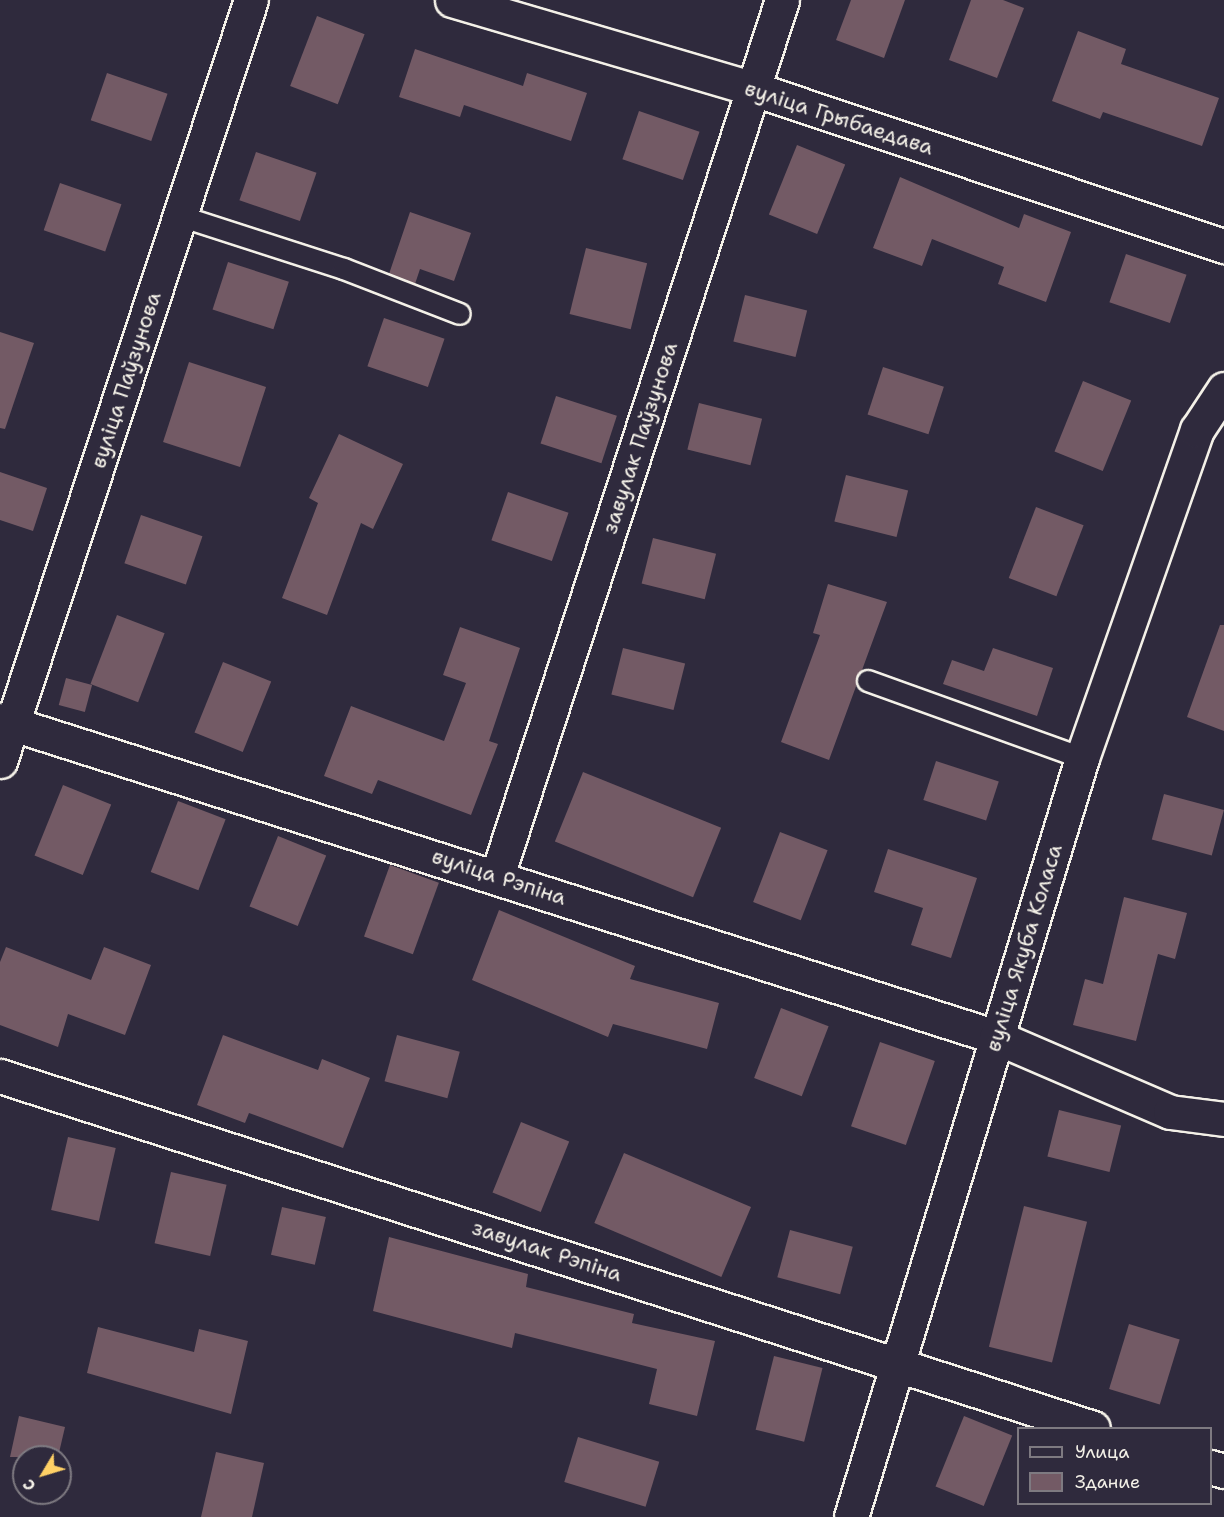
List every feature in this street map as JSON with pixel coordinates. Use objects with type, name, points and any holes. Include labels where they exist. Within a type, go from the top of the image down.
[{"type":"street","name":"вуліца Паўзунова","points":[[0,761],[6,722],[180,216],[251,0]]},
{"type":"street","name":"вуліца Грыбаедава","points":[[452,0],[754,89],[1224,246]]},
{"type":"street","name":"завулак Паўзунова","points":[[497,876],[782,0]]},
{"type":"street","name":"вуліца Якуба Коласа","points":[[851,1517],[1082,758],[1197,430],[1224,390]]},
{"type":"street","name":"вуліца Рэпіна","points":[[6,722],[497,876],[996,1037],[1170,1112],[1224,1119]]},
{"type":"street","name":"завулак Рэпіна","points":[[0,1076],[1090,1427]]},
{"type":"lane","points":[[180,216],[344,269],[460,314]]},
{"type":"lane","points":[[868,681],[1082,758]]},
{"type":"building","points":[[851,0],[905,0],[884,58],[836,40]]},
{"type":"building","points":[[971,0],[1003,0],[1024,8],[997,78],[949,60]]},
{"type":"building","points":[[317,16],[365,34],[338,104],[290,86]]},
{"type":"building","points":[[1078,31],[1126,49],[1121,64],[1219,98],[1202,146],[1103,112],[1100,119],[1052,101]]},
{"type":"building","points":[[415,49],[523,86],[527,73],[587,93],[571,141],[464,105],[460,117],[399,97]]},
{"type":"building","points":[[107,73],[168,94],[151,141],[91,120]]},
{"type":"building","points":[[639,111],[700,132],[683,180],[622,159]]},
{"type":"building","points":[[797,145],[845,164],[817,234],[769,215]]},
{"type":"building","points":[[256,152],[317,173],[300,221],[239,200]]},
{"type":"building","points":[[900,177],[1019,228],[1024,214],[1071,232],[1046,302],[998,284],[1004,267],[932,239],[922,266],[873,248]]},
{"type":"building","points":[[60,183],[121,204],[105,251],[44,230]]},
{"type":"building","points":[[410,212],[471,233],[454,281],[420,269],[415,284],[389,274]]},
{"type":"building","points":[[586,248],[647,263],[631,329],[570,314]]},
{"type":"building","points":[[1126,254],[1187,275],[1170,323],[1109,302]]},
{"type":"building","points":[[228,262],[289,282],[273,329],[213,310]]},
{"type":"building","points":[[745,295],[807,310],[795,357],[733,342]]},
{"type":"building","points":[[384,318],[445,339],[428,387],[367,366]]},
{"type":"building","points":[[0,332],[34,343],[5,429],[0,428]]},
{"type":"building","points":[[189,362],[266,387],[240,467],[163,442]]},
{"type":"building","points":[[883,367],[944,387],[928,434],[868,415]]},
{"type":"building","points":[[1083,381],[1131,400],[1103,471],[1055,451]]},
{"type":"building","points":[[556,396],[617,416],[601,463],[541,444]]},
{"type":"building","points":[[699,403],[762,419],[750,465],[687,450]]},
{"type":"building","points":[[339,434],[403,464],[373,529],[361,523],[327,615],[282,598],[318,503],[309,498]]},
{"type":"building","points":[[0,472],[47,488],[33,531],[0,520]]},
{"type":"building","points":[[846,475],[908,490],[896,537],[834,522]]},
{"type":"building","points":[[508,492],[569,513],[552,561],[491,540]]},
{"type":"building","points":[[1036,507],[1084,525],[1056,596],[1009,578]]},
{"type":"building","points":[[141,515],[202,536],[186,584],[124,563]]},
{"type":"building","points":[[653,538],[716,554],[705,599],[642,584]]},
{"type":"building","points":[[828,584],[887,602],[829,760],[781,742],[820,635],[813,633]]},
{"type":"building","points":[[117,615],[165,633],[138,702],[90,684]]},
{"type":"building","points":[[1220,625],[1224,625],[1224,731],[1187,717]]},
{"type":"building","points":[[460,627],[520,648],[489,741],[498,744],[471,815],[378,780],[372,794],[324,776],[351,706],[444,741],[466,683],[443,675]]},
{"type":"building","points":[[623,648],[685,663],[673,710],[611,695]]},
{"type":"building","points":[[993,648],[1053,668],[1037,716],[943,684],[952,660],[984,671]]},
{"type":"building","points":[[223,662],[271,681],[243,752],[195,732]]},
{"type":"building","points":[[66,678],[92,685],[85,712],[59,705]]},
{"type":"building","points":[[936,761],[999,781],[986,820],[923,800]]},
{"type":"building","points":[[583,772],[721,828],[693,897],[555,842]]},
{"type":"building","points":[[63,785],[111,804],[83,875],[35,855]]},
{"type":"building","points":[[1164,794],[1224,810],[1212,855],[1152,839]]},
{"type":"building","points":[[178,801],[226,819],[198,890],[151,872]]},
{"type":"building","points":[[780,832],[828,850],[801,920],[753,902]]},
{"type":"building","points":[[278,836],[326,855],[298,926],[250,906]]},
{"type":"building","points":[[888,849],[977,878],[951,958],[911,945],[923,908],[874,892]]},
{"type":"building","points":[[390,865],[439,883],[413,954],[364,936]]},
{"type":"building","points":[[1124,897],[1187,913],[1175,959],[1158,954],[1136,1041],[1073,1025],[1085,979],[1103,984]]},
{"type":"building","points":[[499,910],[635,966],[630,979],[719,1003],[707,1049],[613,1024],[608,1037],[472,980]]},
{"type":"building","points":[[6,947],[91,980],[104,947],[151,965],[125,1035],[68,1014],[58,1047],[0,1025],[0,962]]},
{"type":"building","points":[[781,1008],[829,1026],[802,1096],[754,1078]]},
{"type":"building","points":[[223,1035],[318,1070],[322,1059],[370,1078],[343,1148],[249,1113],[245,1123],[197,1105]]},
{"type":"building","points":[[397,1035],[460,1052],[447,1098],[385,1081]]},
{"type":"building","points":[[880,1042],[935,1061],[906,1145],[851,1126]]},
{"type":"building","points":[[1059,1110],[1121,1125],[1109,1172],[1047,1157]]},
{"type":"building","points":[[521,1122],[569,1141],[541,1212],[493,1192]]},
{"type":"building","points":[[68,1137],[116,1148],[99,1221],[51,1210]]},
{"type":"building","points":[[624,1153],[751,1207],[721,1277],[594,1223]]},
{"type":"building","points":[[171,1172],[227,1185],[210,1256],[155,1243]]},
{"type":"building","points":[[1024,1206],[1087,1222],[1052,1362],[989,1347]]},
{"type":"building","points":[[282,1207],[326,1217],[315,1265],[271,1255]]},
{"type":"building","points":[[790,1230],[853,1247],[840,1294],[777,1277]]},
{"type":"building","points":[[389,1237],[528,1274],[526,1287],[634,1314],[632,1323],[715,1341],[697,1416],[649,1404],[657,1369],[515,1333],[512,1348],[373,1311]]},
{"type":"building","points":[[1129,1324],[1180,1339],[1160,1405],[1109,1389]]},
{"type":"building","points":[[98,1327],[194,1352],[199,1329],[248,1341],[231,1414],[87,1373]]},
{"type":"building","points":[[774,1356],[823,1368],[804,1442],[756,1430]]},
{"type":"building","points":[[19,1416],[65,1427],[61,1445],[13,1445]]},
{"type":"building","points":[[964,1416],[1012,1435],[984,1506],[936,1486]]},
{"type":"building","points":[[578,1437],[659,1462],[646,1507],[564,1482]]},
{"type":"building","points":[[216,1452],[264,1463],[252,1517],[201,1517]]}]
